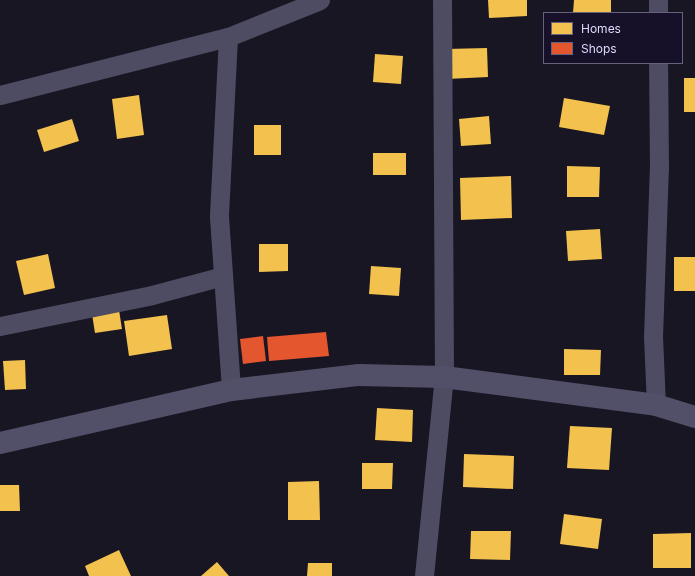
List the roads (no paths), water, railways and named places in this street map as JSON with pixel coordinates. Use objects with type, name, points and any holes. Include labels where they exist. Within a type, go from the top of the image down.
[{"type":"street","points":[[0,95],[228,37],[320,0]]},
{"type":"street","points":[[424,576],[444,377],[442,0]]},
{"type":"street","points":[[658,0],[658,12]]},
{"type":"street","points":[[228,37],[219,217],[232,390]]},
{"type":"street","points":[[656,405],[653,338],[659,169],[658,64]]},
{"type":"street","points":[[0,326],[152,295],[223,276]]},
{"type":"street","points":[[0,443],[232,390],[359,375],[444,377],[656,405],[695,417]]}]
